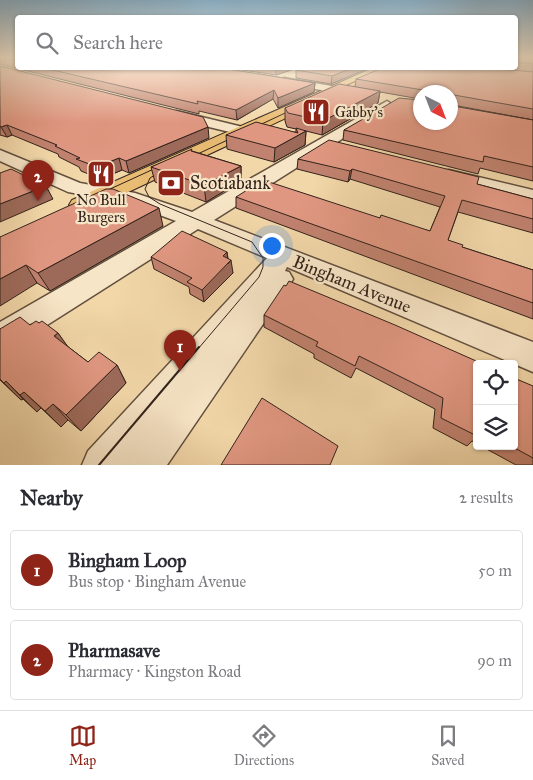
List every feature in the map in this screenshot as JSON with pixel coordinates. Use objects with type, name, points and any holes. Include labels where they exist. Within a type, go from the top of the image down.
[{"type":"main road","points":[[59,215],[358,79]]},
{"type":"street","points":[[0,338],[395,100],[276,80],[280,79]]},
{"type":"street","points":[[165,112],[283,133]]},
{"type":"street","points":[[302,138],[341,148]]},
{"type":"street","name":"Bingham Avenue","points":[[0,155],[75,188],[109,192],[140,200],[195,220],[533,357]]},
{"type":"street","points":[[8,179],[30,169]]},
{"type":"street","points":[[437,172],[533,196]]},
{"type":"street","points":[[102,465],[288,258]]},
{"type":"street","points":[[143,465],[288,258]]},
{"type":"building","points":[[0,79],[51,79],[203,117],[208,127],[126,161],[119,158],[97,167],[76,159],[80,158],[55,146],[57,145],[7,125],[0,126]]},
{"type":"building","points":[[90,79],[288,79],[315,83],[278,98],[274,90],[236,110],[197,101],[198,104]]},
{"type":"building","points":[[356,79],[533,79],[533,109],[458,96],[458,85],[413,85],[413,88]]},
{"type":"building","points":[[339,84],[380,91],[323,121],[288,113],[285,108]]},
{"type":"building","points":[[399,98],[413,99],[413,130],[458,130],[458,107],[533,120],[533,167],[484,156],[483,162],[344,130]]},
{"type":"building","points":[[256,122],[298,133],[296,128],[306,131],[275,148],[226,135]]},
{"type":"building","points":[[329,140],[479,177],[477,184],[533,199],[533,219],[462,200],[448,240],[463,245],[462,247],[533,270],[533,303],[236,197],[263,180],[380,218],[381,215],[430,231],[445,196],[352,169],[350,171],[298,159]]},
{"type":"building","points":[[192,149],[191,151],[241,166],[204,185],[151,167]]},
{"type":"building","points":[[11,169],[46,186],[0,204],[0,173]]},
{"type":"building","points":[[106,189],[113,189],[159,208],[38,273],[26,265],[0,279],[0,237]]},
{"type":"building","points":[[182,231],[227,252],[223,256],[231,260],[202,290],[187,282],[192,278],[151,257]]},
{"type":"building","points":[[289,281],[474,360],[473,434],[441,418],[443,398],[359,356],[355,366],[316,346],[318,342],[264,315],[284,285],[286,286]]},
{"type":"building","points":[[20,317],[30,325],[36,321],[39,323],[42,321],[58,333],[54,336],[88,362],[99,352],[117,365],[66,415],[53,404],[45,411],[24,392],[20,395],[6,381],[4,383],[0,379],[0,329]]},
{"type":"building","points":[[518,380],[533,386],[533,458],[518,450]]},
{"type":"building","points":[[262,398],[338,446],[330,465],[221,465]]},
{"type":"tram line","points":[[332,92],[361,79]]},
{"type":"tram line","points":[[187,159],[298,107]]},
{"type":"tram line","points":[[97,195],[156,168]]},
{"type":"tram line","points":[[165,169],[150,178],[145,189],[149,197],[160,204],[252,242],[263,258],[263,267],[259,277],[198,349]]},
{"type":"tram line","points":[[99,465],[199,347]]},
{"type":"place","name":"Gabby's","points":[[316,112]]},
{"type":"place","name":"No Bull Burgers","points":[[101,174]]},
{"type":"place","name":"Scotiabank","points":[[171,183]]},
{"type":"place","name":"Pharmasave","points":[[38,201]]},
{"type":"place","name":"Bingham Loop","points":[[180,371]]}]
